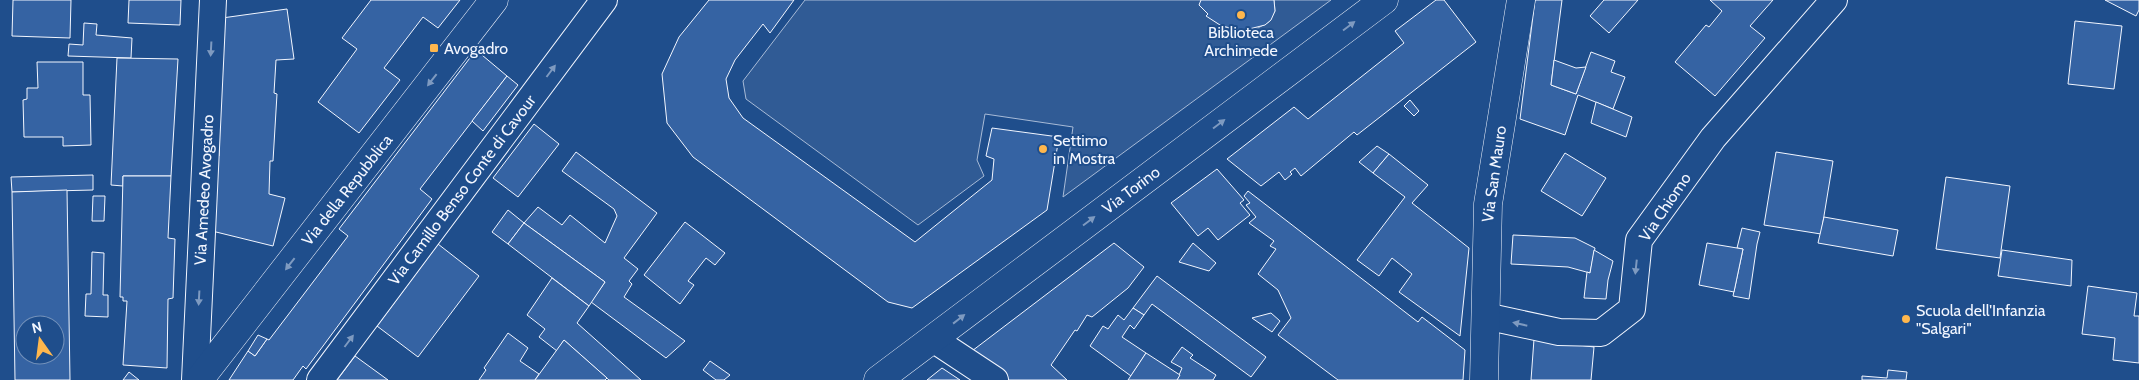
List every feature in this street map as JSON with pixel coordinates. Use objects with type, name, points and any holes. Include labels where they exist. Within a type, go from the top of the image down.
[{"type":"street","name":"Via Amedeo Avogadro","points":[[195,380],[213,0]]},
{"type":"street","name":"Via della Repubblica","points":[[199,380],[494,0]]},
{"type":"street","name":"Via Camillo Benso Conte di Cavour","points":[[320,380],[604,0]]},
{"type":"street","name":"Via Torino","points":[[878,380],[1384,0]]},
{"type":"street","name":"Via San Mauro","points":[[1484,380],[1488,204],[1521,0]]},
{"type":"street","name":"Via Chiomo","points":[[1485,316],[1559,332],[1601,333],[1632,309],[1639,240],[1713,138],[1834,0]]},
{"type":"street","points":[[933,339],[995,380]]},
{"type":"shaded area","points":[[805,0],[1201,0],[1208,14],[1207,16],[1224,27],[1241,30],[1258,28],[1269,22],[1275,11],[1274,0],[1331,0],[1063,197],[1073,127],[985,114],[977,160],[984,176],[918,225],[746,99],[743,81]]},
{"type":"building","points":[[13,0],[71,0],[70,38],[12,36]]},
{"type":"building","points":[[129,0],[181,0],[180,25],[128,23]]},
{"type":"building","points":[[371,0],[460,0],[438,28],[423,17],[384,68],[400,80],[359,133],[318,102],[357,49],[342,38]]},
{"type":"building","points":[[709,0],[794,0],[770,33],[763,24],[735,60],[726,79],[729,98],[743,118],[915,242],[992,180],[994,159],[986,156],[992,128],[1059,137],[1047,210],[912,308],[888,302],[693,157],[667,123],[662,74],[679,37]]},
{"type":"building","name":"Biblioteca Archimede","points":[[1201,0],[1274,0],[1275,11],[1271,20],[1265,25],[1245,30],[1233,29],[1220,25],[1206,16],[1208,14],[1199,5]]},
{"type":"building","points":[[1436,0],[1444,0],[1476,42],[1357,135],[1354,132],[1301,176],[1295,168],[1290,172],[1292,174],[1285,180],[1279,172],[1261,186],[1227,159],[1294,107],[1308,119],[1404,43],[1395,31]]},
{"type":"building","points":[[1535,0],[1562,0],[1551,85],[1576,94],[1591,52],[1615,61],[1611,72],[1625,77],[1613,109],[1578,95],[1565,135],[1520,119]]},
{"type":"building","points":[[1604,0],[1638,0],[1609,33],[1590,16]]},
{"type":"building","points":[[1710,0],[1773,0],[1750,26],[1765,38],[1715,96],[1675,62],[1706,25],[1709,27],[1722,11]]},
{"type":"building","points":[[2105,0],[2139,0],[2139,10],[2136,16]]},
{"type":"building","points":[[287,9],[294,59],[276,60],[274,93],[277,94],[273,161],[270,161],[269,194],[285,198],[273,246],[212,231],[215,156],[219,156],[222,18]]},
{"type":"building","points":[[2075,21],[2122,26],[2114,89],[2068,84]]},
{"type":"building","points":[[84,23],[97,24],[96,35],[132,38],[131,58],[68,56],[69,44],[83,45]]},
{"type":"building","points":[[476,50],[507,76],[420,189],[432,199],[306,369],[303,366],[293,380],[229,380],[248,351],[255,356],[267,339],[269,340],[348,236],[339,229]]},
{"type":"building","points":[[117,58],[178,59],[171,176],[123,176],[123,186],[111,185]]},
{"type":"building","points":[[1554,60],[1576,68],[1586,67],[1576,94],[1551,85]]},
{"type":"building","points":[[37,62],[83,62],[83,95],[90,95],[91,145],[63,146],[63,137],[24,137],[23,100],[27,99],[27,88],[38,88]]},
{"type":"building","points":[[507,76],[518,85],[483,131],[472,121]]},
{"type":"building","points":[[1410,100],[1419,111],[1414,116],[1404,106]]},
{"type":"building","points":[[1596,102],[1632,117],[1626,137],[1591,123]]},
{"type":"building","points":[[534,124],[559,144],[518,197],[493,178]]},
{"type":"building","points":[[1377,146],[1389,154],[1373,173],[1359,162]]},
{"type":"building","points":[[576,152],[657,213],[624,258],[638,269],[629,281],[632,284],[624,297],[685,341],[666,358],[591,302],[605,282],[524,223],[538,207],[562,225],[570,215],[605,243],[617,216],[614,209],[562,171]]},
{"type":"building","points":[[1776,152],[1833,161],[1821,234],[1764,225]]},
{"type":"building","points":[[1565,153],[1606,178],[1582,216],[1541,191]]},
{"type":"building","points":[[1389,154],[1428,185],[1412,203],[1469,248],[1460,336],[1399,292],[1412,274],[1392,258],[1379,276],[1357,260],[1405,197],[1373,173]]},
{"type":"building","points":[[1217,169],[1244,200],[1240,203],[1250,215],[1218,240],[1208,228],[1198,236],[1171,203]]},
{"type":"building","points":[[93,175],[93,190],[12,192],[11,177]]},
{"type":"building","points":[[123,176],[171,176],[168,238],[175,239],[173,298],[168,299],[167,368],[123,365],[127,301],[123,301],[123,297],[120,297]]},
{"type":"building","points":[[1946,177],[2010,186],[2000,258],[1936,249]]},
{"type":"building","points":[[67,190],[70,380],[15,380],[12,192]]},
{"type":"building","points":[[1248,191],[1418,322],[1422,317],[1465,350],[1463,380],[1338,380],[1278,335],[1291,318],[1278,290],[1258,274],[1276,249],[1270,246],[1274,241],[1249,223],[1256,217],[1246,205],[1250,203],[1244,196]]},
{"type":"building","points":[[93,196],[105,196],[104,221],[92,221]]},
{"type":"building","points":[[508,210],[524,223],[508,244],[492,232]]},
{"type":"building","points":[[1824,217],[1898,230],[1893,256],[1818,243]]},
{"type":"building","points":[[685,222],[725,253],[715,265],[706,258],[688,281],[694,285],[680,304],[644,275]]},
{"type":"building","points":[[524,223],[605,282],[589,306],[508,244]]},
{"type":"building","points":[[1742,228],[1760,232],[1749,299],[1733,296],[1743,249],[1737,248]]},
{"type":"building","points":[[1513,235],[1575,238],[1595,248],[1590,273],[1568,267],[1511,264]]},
{"type":"building","points":[[1114,243],[1144,267],[1128,288],[1092,317],[1087,315],[1051,365],[1067,380],[1008,380],[968,354]]},
{"type":"building","points":[[1193,243],[1216,263],[1209,271],[1179,262]]},
{"type":"building","points":[[1707,243],[1743,249],[1734,292],[1699,285]]},
{"type":"building","points":[[438,244],[479,276],[418,357],[377,326]]},
{"type":"building","points":[[1594,250],[1613,261],[1606,299],[1584,298],[1587,272],[1590,273]]},
{"type":"building","points":[[2002,250],[2072,260],[2071,286],[1998,276]]},
{"type":"building","points":[[92,252],[104,253],[103,295],[108,295],[108,317],[85,316],[86,294],[91,294]]},
{"type":"building","points":[[1157,276],[1266,357],[1251,377],[1152,304],[1144,315],[1133,308]]},
{"type":"building","points":[[552,278],[589,306],[577,323],[641,380],[609,380],[564,340],[557,351],[539,337],[545,329],[527,315]]},
{"type":"building","points":[[2088,286],[2137,293],[2134,316],[2139,316],[2139,363],[2113,360],[2115,338],[2082,334]]},
{"type":"building","points":[[1133,308],[1144,315],[1134,329],[1130,325],[1122,337],[1146,353],[1131,376],[1090,346],[1103,326],[1108,329],[1118,315],[1124,320]]},
{"type":"building","points":[[1271,313],[1280,321],[1272,332],[1252,318]]},
{"type":"building","points":[[508,333],[528,348],[520,361],[539,374],[535,380],[479,380],[486,370],[484,368]]},
{"type":"building","points":[[258,335],[267,339],[255,356],[248,351]]},
{"type":"building","points":[[1534,339],[1594,347],[1591,380],[1531,380]]},
{"type":"building","points":[[564,340],[607,378],[605,380],[535,380]]},
{"type":"building","points":[[1182,347],[1193,355],[1190,358],[1216,375],[1213,380],[1177,380],[1182,368],[1171,362]]},
{"type":"building","points":[[1146,353],[1180,375],[1177,380],[1128,380]]},
{"type":"building","points":[[355,356],[388,380],[337,380]]},
{"type":"building","points":[[710,361],[730,375],[724,380],[716,380],[703,370]]},
{"type":"building","points":[[942,368],[960,380],[927,380]]},
{"type":"building","points":[[1888,370],[1907,372],[1906,380],[1862,380],[1862,376],[1887,378]]},
{"type":"building","points":[[129,372],[139,380],[123,380]]},
{"type":"place","name":"Biblioteca Archimede","points":[[1241,15]]},
{"type":"place","name":"Avogadro","points":[[434,48]]},
{"type":"place","name":"Settimo in Mostra","points":[[1043,149]]},
{"type":"place","name":"Scuola dell'Infanzia \"Salgari\"","points":[[1906,319]]}]
